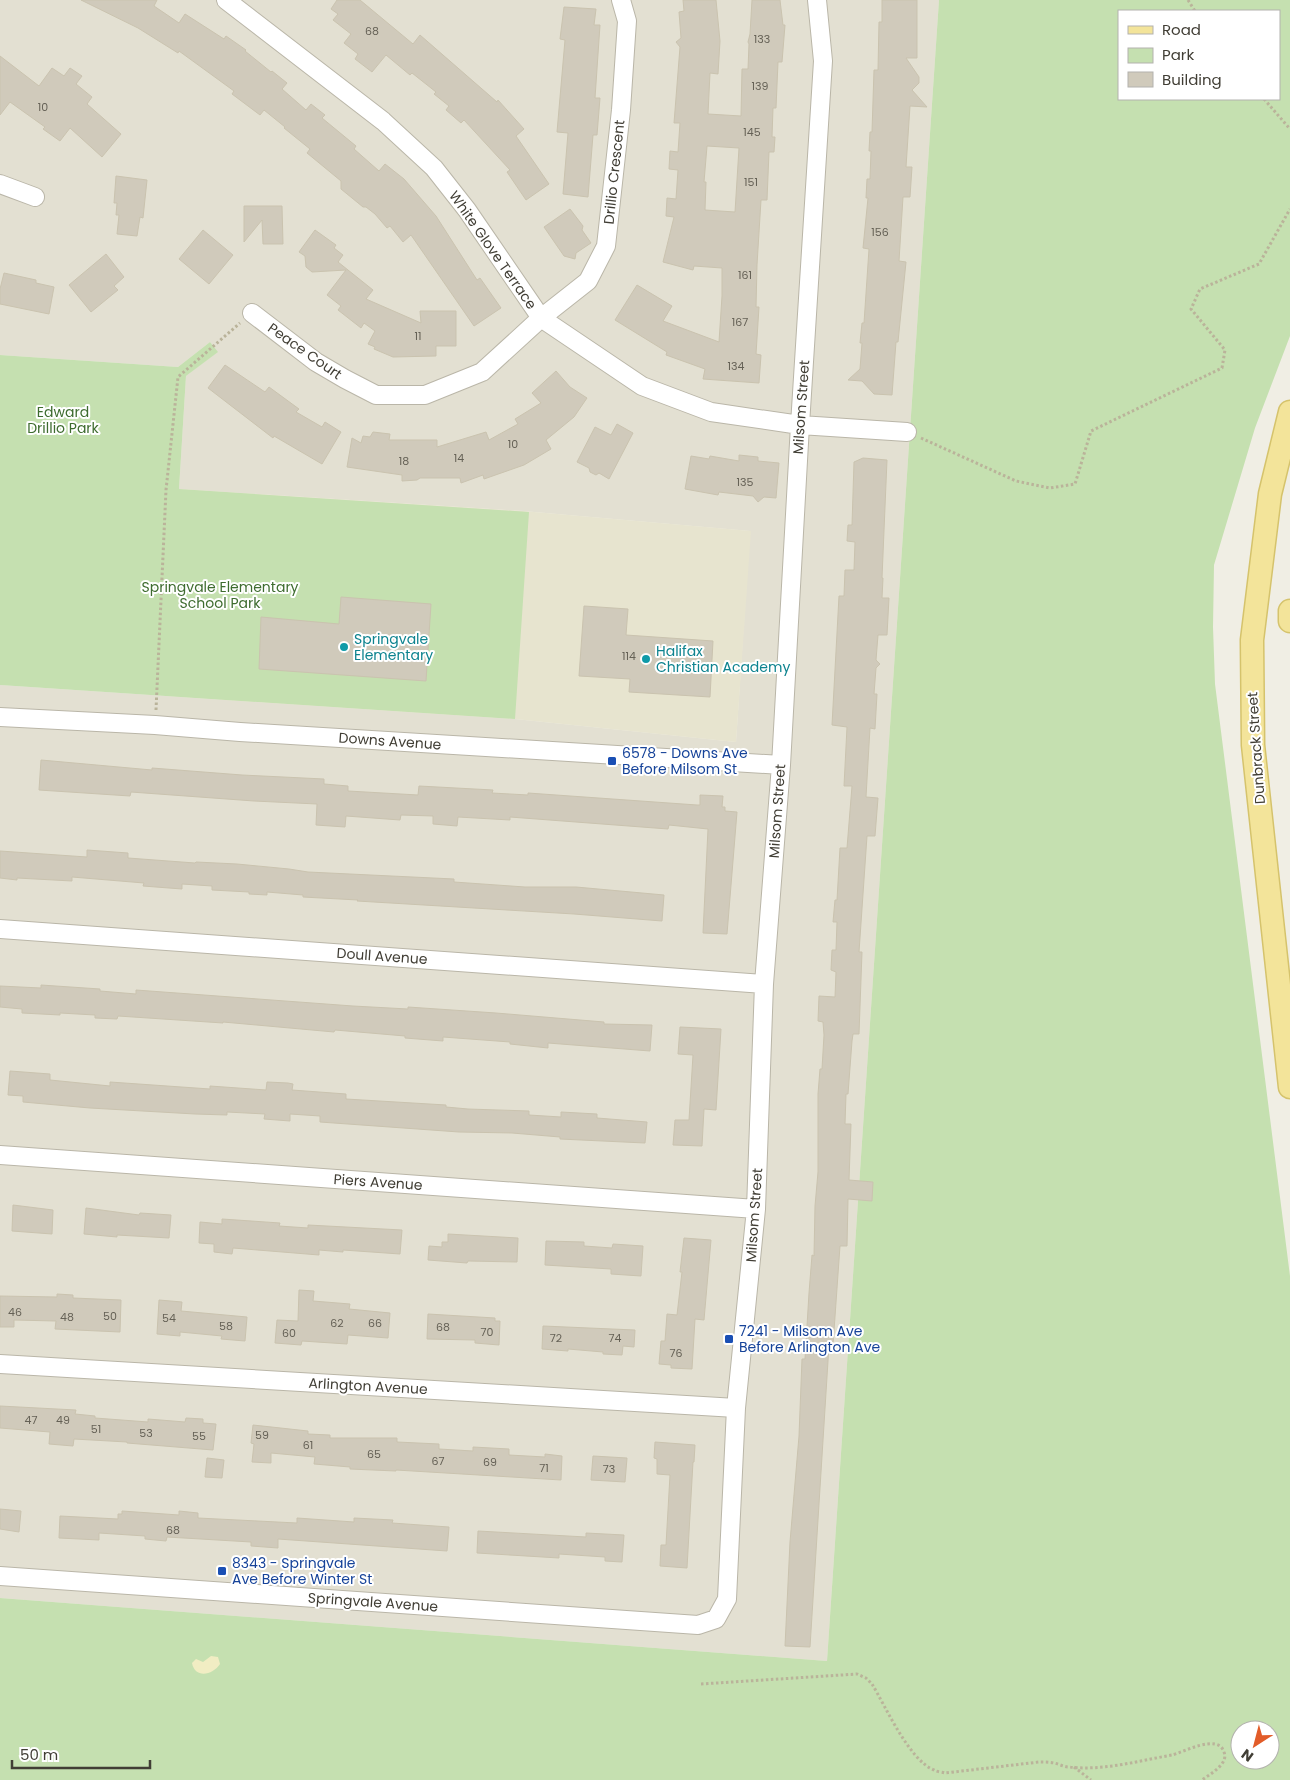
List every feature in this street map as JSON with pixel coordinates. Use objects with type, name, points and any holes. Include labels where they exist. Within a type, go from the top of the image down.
[{"type":"main road","name":"Dunbrack Street","points":[[1290,412],[1270,494],[1252,640],[1253,745],[1290,1087]]},
{"type":"main road","points":[[1290,610],[1290,621]]},
{"type":"street","name":"White Glove Terrace","points":[[226,0],[384,121],[434,168],[467,210],[541,318],[642,386],[711,412],[800,425],[907,432]]},
{"type":"street","name":"Drillio Crescent","points":[[541,318],[588,281],[606,246],[621,110],[627,20],[621,0]]},
{"type":"street","name":"Milsom Street","points":[[716,1619],[727,1599],[736,1408],[756,1210],[764,984],[780,765],[823,61],[817,0]]},
{"type":"street","points":[[0,184],[35,198]]},
{"type":"street","name":"Peace Court","points":[[252,313],[316,362],[345,380],[376,394],[386,395],[424,395],[482,372],[541,318]]},
{"type":"street","name":"Downs Avenue","points":[[0,717],[155,725],[240,732],[780,765]]},
{"type":"street","name":"Doull Avenue","points":[[0,929],[764,984]]},
{"type":"street","name":"Piers Avenue","points":[[0,1156],[756,1210]]},
{"type":"street","name":"Arlington Avenue","points":[[0,1364],[736,1408]]},
{"type":"street","name":"Springvale Avenue","points":[[0,1576],[698,1625],[716,1619]]},
{"type":"path","points":[[1265,100],[1290,129]]},
{"type":"path","points":[[907,432],[1016,481],[1050,488],[1075,484],[1091,431],[1222,368],[1225,350],[1191,309],[1200,289],[1259,264],[1290,209]]},
{"type":"path","points":[[155,725],[166,490],[178,377],[252,313]]},
{"type":"path","points":[[701,1684],[857,1674],[866,1678],[872,1684],[910,1749],[925,1765],[935,1771],[945,1773],[1039,1762],[1053,1762],[1068,1767],[1111,1767],[1182,1753],[1205,1743],[1220,1746],[1224,1751],[1225,1758],[1221,1765],[1202,1780]]},
{"type":"path","points":[[1074,1767],[1091,1780]]},
{"type":"shaded area","points":[[0,0],[939,0],[827,1661],[0,1598],[0,685],[515,719],[736,742],[750,531],[523,511],[179,489],[186,376],[217,352],[210,342],[178,367],[0,355]]},
{"type":"shaded area","name":"Springvale Elementary School Park","points":[[179,489],[523,511],[751,531],[736,742],[515,719],[167,696]]},
{"type":"green space","points":[[939,0],[1290,0],[1290,336],[1255,428],[1214,565],[1213,627],[1215,684],[1290,1276],[1290,1780],[0,1780],[0,1598],[827,1661]]},
{"type":"green space","name":"Springvale Elementary School Park","points":[[210,342],[218,352],[186,376],[179,489],[529,512],[515,719],[0,685],[0,355],[178,367]]},
{"type":"sand","points":[[211,1656],[218,1657],[220,1664],[213,1671],[204,1674],[194,1668],[192,1663],[196,1659],[203,1662]]},
{"type":"building","points":[[81,0],[157,0],[154,6],[179,23],[185,14],[224,39],[226,36],[246,50],[287,83],[282,89],[306,110],[311,104],[325,115],[322,118],[356,146],[354,149],[379,171],[385,164],[404,179],[436,216],[477,280],[480,278],[501,308],[474,326],[411,235],[403,242],[390,226],[387,228],[375,214],[341,189],[341,181],[307,153],[310,149],[285,127],[264,110],[260,115],[232,94],[234,91],[179,51],[178,53],[138,28]]},
{"type":"building","points":[[337,0],[360,0],[413,44],[420,35],[497,102],[498,100],[524,129],[516,136],[549,184],[526,200],[507,172],[510,170],[464,120],[461,123],[446,110],[449,106],[434,94],[436,92],[412,73],[410,75],[386,55],[372,72],[355,59],[358,54],[344,43],[351,34],[333,20],[338,14],[331,9]]},
{"type":"building","points":[[683,0],[716,0],[720,41],[718,74],[710,73],[708,114],[741,116],[742,69],[748,69],[748,42],[752,0],[780,0],[783,25],[785,25],[782,62],[778,62],[776,108],[773,108],[772,137],[775,137],[774,152],[769,152],[767,200],[761,200],[757,265],[756,307],[759,307],[756,354],[761,355],[759,383],[703,379],[705,369],[666,355],[667,352],[615,320],[637,285],[672,306],[663,321],[719,342],[722,268],[694,266],[693,270],[663,262],[674,217],[666,216],[667,198],[676,199],[678,170],[669,169],[670,151],[678,152],[680,123],[674,123],[680,47],[676,42],[681,38],[679,12],[684,11]],"holes":[[[707,146],[739,148],[735,212],[705,210],[706,182],[704,182]]]},
{"type":"building","points":[[882,0],[917,0],[917,58],[906,58],[919,77],[919,83],[912,90],[927,107],[910,106],[906,167],[912,167],[910,197],[903,197],[899,261],[906,262],[898,342],[896,342],[892,395],[874,394],[862,381],[848,380],[860,369],[862,343],[860,343],[862,323],[864,323],[869,249],[863,248],[868,198],[866,198],[867,179],[870,179],[871,151],[869,151],[870,132],[872,132],[874,70],[878,70],[879,22],[882,22]]},
{"type":"building","points":[[564,7],[596,9],[594,25],[600,25],[595,98],[600,98],[597,135],[593,135],[588,197],[563,194],[568,133],[557,132],[565,40],[560,39]]},
{"type":"building","points":[[0,56],[39,86],[52,68],[64,76],[70,68],[82,76],[76,84],[92,97],[87,104],[121,134],[102,157],[70,128],[60,141],[43,129],[45,127],[10,102],[0,115]]},
{"type":"building","points":[[116,176],[147,180],[143,218],[140,217],[137,236],[117,234],[119,215],[116,215],[117,203],[114,203]]},
{"type":"building","points":[[244,206],[282,206],[283,244],[263,244],[262,220],[244,242]]},
{"type":"building","points":[[570,209],[583,226],[582,230],[591,243],[576,253],[575,259],[564,256],[544,227]]},
{"type":"building","points":[[203,230],[233,255],[209,284],[179,259]]},
{"type":"building","points":[[315,230],[336,245],[334,248],[343,255],[338,262],[373,290],[366,299],[421,323],[420,311],[456,311],[456,346],[436,346],[436,356],[393,357],[374,349],[375,347],[368,344],[375,331],[364,323],[361,328],[338,310],[341,306],[327,295],[346,270],[312,272],[306,267],[305,256],[299,252]]},
{"type":"building","points":[[106,254],[124,277],[114,286],[118,290],[91,312],[69,285]]},
{"type":"building","points":[[4,273],[36,280],[36,283],[54,287],[49,314],[0,304],[0,289]]},
{"type":"building","points":[[225,365],[265,392],[269,387],[299,409],[296,412],[322,427],[325,422],[341,432],[322,464],[274,436],[273,438],[208,388]]},
{"type":"building","points":[[556,371],[570,387],[587,398],[574,417],[546,440],[551,449],[524,465],[484,479],[483,475],[461,483],[460,478],[420,478],[402,481],[402,475],[347,467],[352,438],[361,443],[363,436],[370,437],[373,432],[390,434],[389,440],[437,440],[437,447],[486,432],[489,440],[518,424],[515,419],[541,403],[532,393]]},
{"type":"building","points":[[617,424],[633,433],[609,479],[599,473],[596,475],[590,472],[589,468],[577,462],[595,427],[611,435]]},
{"type":"building","points":[[739,455],[758,457],[758,461],[779,463],[776,498],[764,497],[758,502],[753,496],[719,492],[718,495],[685,489],[691,456],[709,459],[710,456],[739,461]]},
{"type":"building","points":[[863,458],[887,460],[882,598],[889,598],[887,635],[878,635],[876,660],[880,664],[876,668],[874,694],[877,694],[875,729],[870,728],[866,797],[878,798],[875,836],[867,836],[859,952],[862,952],[859,1034],[853,1034],[848,1094],[846,1094],[845,1124],[851,1124],[849,1180],[873,1182],[872,1201],[848,1199],[847,1246],[840,1246],[833,1345],[829,1345],[810,1647],[785,1646],[790,1542],[799,1436],[802,1359],[805,1359],[812,1255],[814,1256],[818,1172],[818,1094],[824,1035],[823,1022],[818,1021],[819,996],[835,997],[836,972],[831,970],[832,950],[836,950],[837,922],[833,922],[835,900],[837,900],[840,848],[847,848],[852,786],[844,786],[847,727],[832,725],[839,596],[844,596],[845,570],[854,570],[855,542],[847,541],[848,525],[852,525],[854,462]]},
{"type":"building","name":"Springvale Elementary","points":[[341,597],[431,604],[426,681],[259,669],[261,617],[339,624]]},
{"type":"building","name":"Halifax Christian Academy","points":[[584,606],[628,609],[626,635],[713,641],[710,697],[629,692],[630,679],[579,676]]},
{"type":"building","points":[[41,760],[152,770],[152,768],[324,779],[324,784],[348,786],[348,791],[418,795],[419,786],[493,790],[492,793],[528,795],[528,793],[697,805],[700,805],[700,795],[723,796],[722,807],[725,807],[725,811],[737,812],[727,934],[703,933],[708,829],[669,825],[668,829],[510,817],[510,820],[458,817],[457,826],[433,824],[433,816],[401,815],[400,820],[346,816],[345,827],[316,825],[317,804],[131,792],[130,796],[39,790]]},
{"type":"building","points":[[87,850],[128,853],[128,858],[237,864],[308,872],[454,879],[454,882],[525,887],[576,887],[664,895],[662,921],[357,901],[267,892],[267,895],[249,894],[249,892],[212,890],[212,886],[182,884],[182,889],[143,886],[144,883],[72,877],[72,881],[0,878],[0,851],[87,857]]},
{"type":"building","points":[[41,985],[100,989],[100,991],[136,994],[136,990],[353,1006],[408,1009],[408,1007],[496,1013],[604,1022],[604,1024],[652,1025],[650,1051],[548,1043],[548,1048],[510,1044],[510,1042],[443,1037],[443,1041],[405,1038],[405,1036],[223,1022],[118,1016],[117,1019],[95,1018],[95,1015],[22,1013],[22,1009],[0,1007],[0,986],[41,988]]},
{"type":"building","points":[[680,1027],[721,1029],[716,1110],[704,1109],[702,1146],[673,1145],[675,1120],[689,1120],[693,1055],[678,1054]]},
{"type":"building","points":[[10,1071],[50,1074],[50,1080],[110,1086],[110,1082],[210,1089],[210,1086],[266,1090],[267,1082],[288,1083],[293,1084],[292,1090],[346,1094],[346,1099],[446,1105],[446,1107],[468,1109],[529,1111],[529,1115],[561,1117],[561,1112],[597,1114],[597,1118],[647,1122],[645,1143],[320,1122],[320,1116],[290,1114],[290,1121],[264,1119],[265,1114],[227,1112],[227,1115],[195,1114],[23,1102],[23,1096],[8,1095]]},
{"type":"building","points":[[13,1205],[53,1210],[52,1234],[12,1231]]},
{"type":"building","points":[[86,1208],[139,1215],[140,1213],[171,1215],[169,1238],[84,1234]]},
{"type":"building","points":[[222,1219],[280,1223],[279,1226],[308,1228],[308,1225],[402,1230],[400,1254],[319,1250],[319,1255],[233,1248],[232,1254],[214,1252],[214,1244],[199,1243],[200,1222],[222,1224]]},
{"type":"building","points":[[448,1234],[518,1238],[517,1262],[468,1261],[467,1263],[428,1260],[429,1246],[442,1247],[442,1242],[448,1242]]},
{"type":"building","points":[[684,1238],[711,1240],[704,1320],[695,1319],[692,1369],[671,1368],[671,1365],[659,1364],[661,1341],[665,1341],[667,1314],[677,1315]]},
{"type":"building","points":[[546,1241],[584,1242],[584,1246],[612,1248],[613,1244],[643,1246],[641,1276],[611,1274],[611,1269],[545,1265]]},
{"type":"building","points":[[299,1290],[314,1291],[313,1301],[350,1304],[349,1309],[390,1313],[388,1338],[348,1335],[347,1344],[302,1341],[301,1345],[275,1343],[277,1320],[298,1321]]},
{"type":"building","points":[[57,1294],[73,1295],[73,1298],[121,1300],[120,1332],[55,1329],[56,1321],[14,1320],[14,1327],[0,1327],[0,1296],[57,1297]]},
{"type":"building","points":[[159,1300],[182,1302],[181,1311],[247,1317],[245,1341],[221,1339],[222,1336],[180,1332],[180,1336],[157,1334]]},
{"type":"building","points":[[428,1314],[495,1318],[495,1321],[500,1321],[499,1345],[475,1343],[475,1340],[427,1339]]},
{"type":"building","points":[[543,1326],[635,1330],[634,1347],[623,1346],[622,1355],[568,1349],[568,1351],[542,1349]]},
{"type":"building","points":[[0,1406],[76,1410],[75,1414],[95,1416],[95,1418],[148,1422],[148,1419],[185,1422],[186,1418],[203,1419],[203,1423],[216,1424],[213,1450],[74,1439],[73,1446],[49,1444],[50,1432],[0,1428]]},
{"type":"building","points":[[253,1425],[308,1431],[308,1434],[330,1435],[330,1438],[397,1438],[397,1442],[439,1444],[439,1449],[473,1451],[473,1447],[509,1449],[509,1455],[545,1457],[545,1454],[562,1456],[561,1480],[350,1469],[350,1467],[314,1464],[315,1457],[271,1453],[271,1463],[252,1462],[254,1444],[251,1443]]},
{"type":"building","points":[[655,1442],[695,1445],[687,1568],[660,1566],[661,1545],[666,1545],[670,1475],[657,1474],[657,1459],[654,1458]]},
{"type":"building","points":[[593,1456],[627,1458],[625,1482],[591,1480]]},
{"type":"building","points":[[207,1458],[224,1460],[222,1478],[205,1477]]},
{"type":"building","points":[[0,1509],[21,1511],[19,1532],[0,1529]]},
{"type":"building","points":[[122,1511],[179,1515],[179,1511],[198,1513],[198,1518],[297,1523],[297,1518],[354,1522],[354,1518],[393,1520],[392,1523],[449,1527],[447,1551],[278,1539],[278,1548],[251,1546],[251,1542],[167,1537],[166,1541],[145,1539],[145,1536],[99,1533],[99,1540],[59,1538],[60,1516],[118,1519],[118,1514],[122,1514]]},
{"type":"building","points":[[478,1531],[586,1537],[586,1533],[624,1535],[622,1562],[605,1561],[605,1557],[559,1554],[559,1558],[477,1553]]},
{"type":"place","name":"Springvale Elementary","points":[[344,647]]},
{"type":"place","name":"Halifax Christian Academy","points":[[646,659]]},
{"type":"place","name":"6578 - Downs Ave Before Milsom St","points":[[612,761]]},
{"type":"place","name":"7241 - Milsom Ave Before Arlington Ave","points":[[729,1339]]},
{"type":"place","name":"8343 - Springvale Ave Before Winter St","points":[[222,1571]]},
{"type":"park label","name":"Edward Drillio Park","points":[[63,420]]}]
